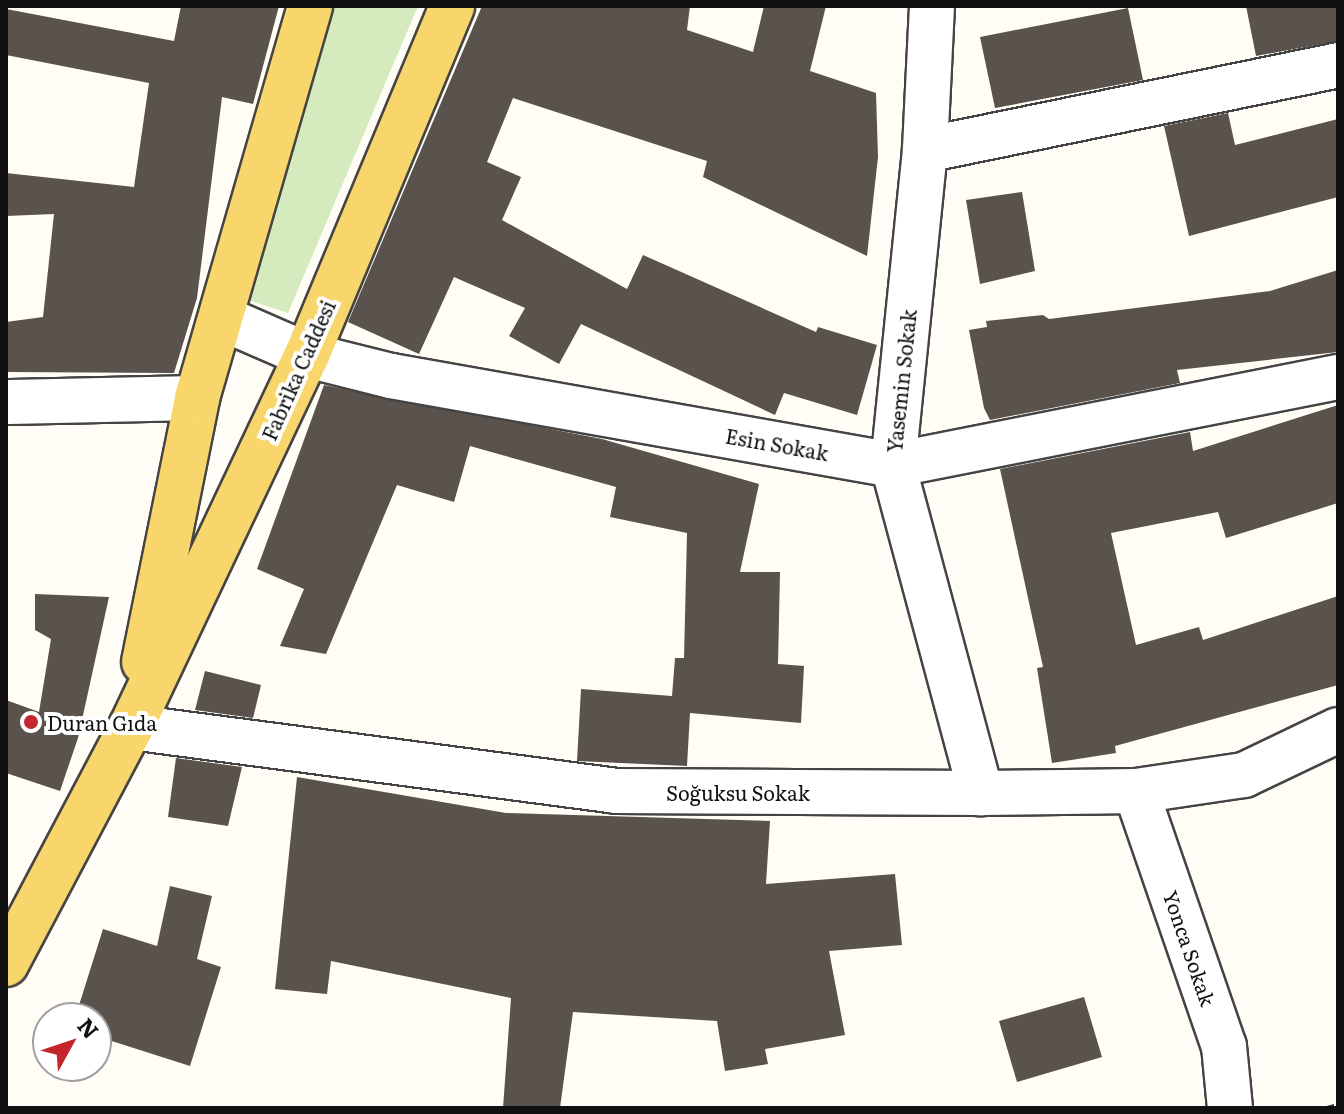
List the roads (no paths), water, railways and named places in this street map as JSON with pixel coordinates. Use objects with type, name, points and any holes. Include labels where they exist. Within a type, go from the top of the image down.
[{"type":"main road","name":"Fabrika Caddesi","points":[[131,727],[197,398],[310,6]]},
{"type":"main road","name":"Fabrika Caddesi","points":[[6,964],[131,727],[307,355],[452,6]]},
{"type":"street","name":"Yasemin Sokak","points":[[932,6],[925,150],[893,465],[981,793]]},
{"type":"street","points":[[925,150],[1338,65]]},
{"type":"street","name":"Esin Sokak","points":[[222,318],[307,355],[391,376],[893,465],[1338,377]]},
{"type":"street","points":[[6,402],[197,398]]},
{"type":"street","name":"Soğuksu Sokak","points":[[131,727],[615,791],[981,793],[1136,791],[1244,775],[1338,730]]},
{"type":"street","name":"Yonca Sokak","points":[[1136,791],[1224,1046],[1230,1108]]},
{"type":"place","name":"Duran Gıda","points":[[31,722]]}]
